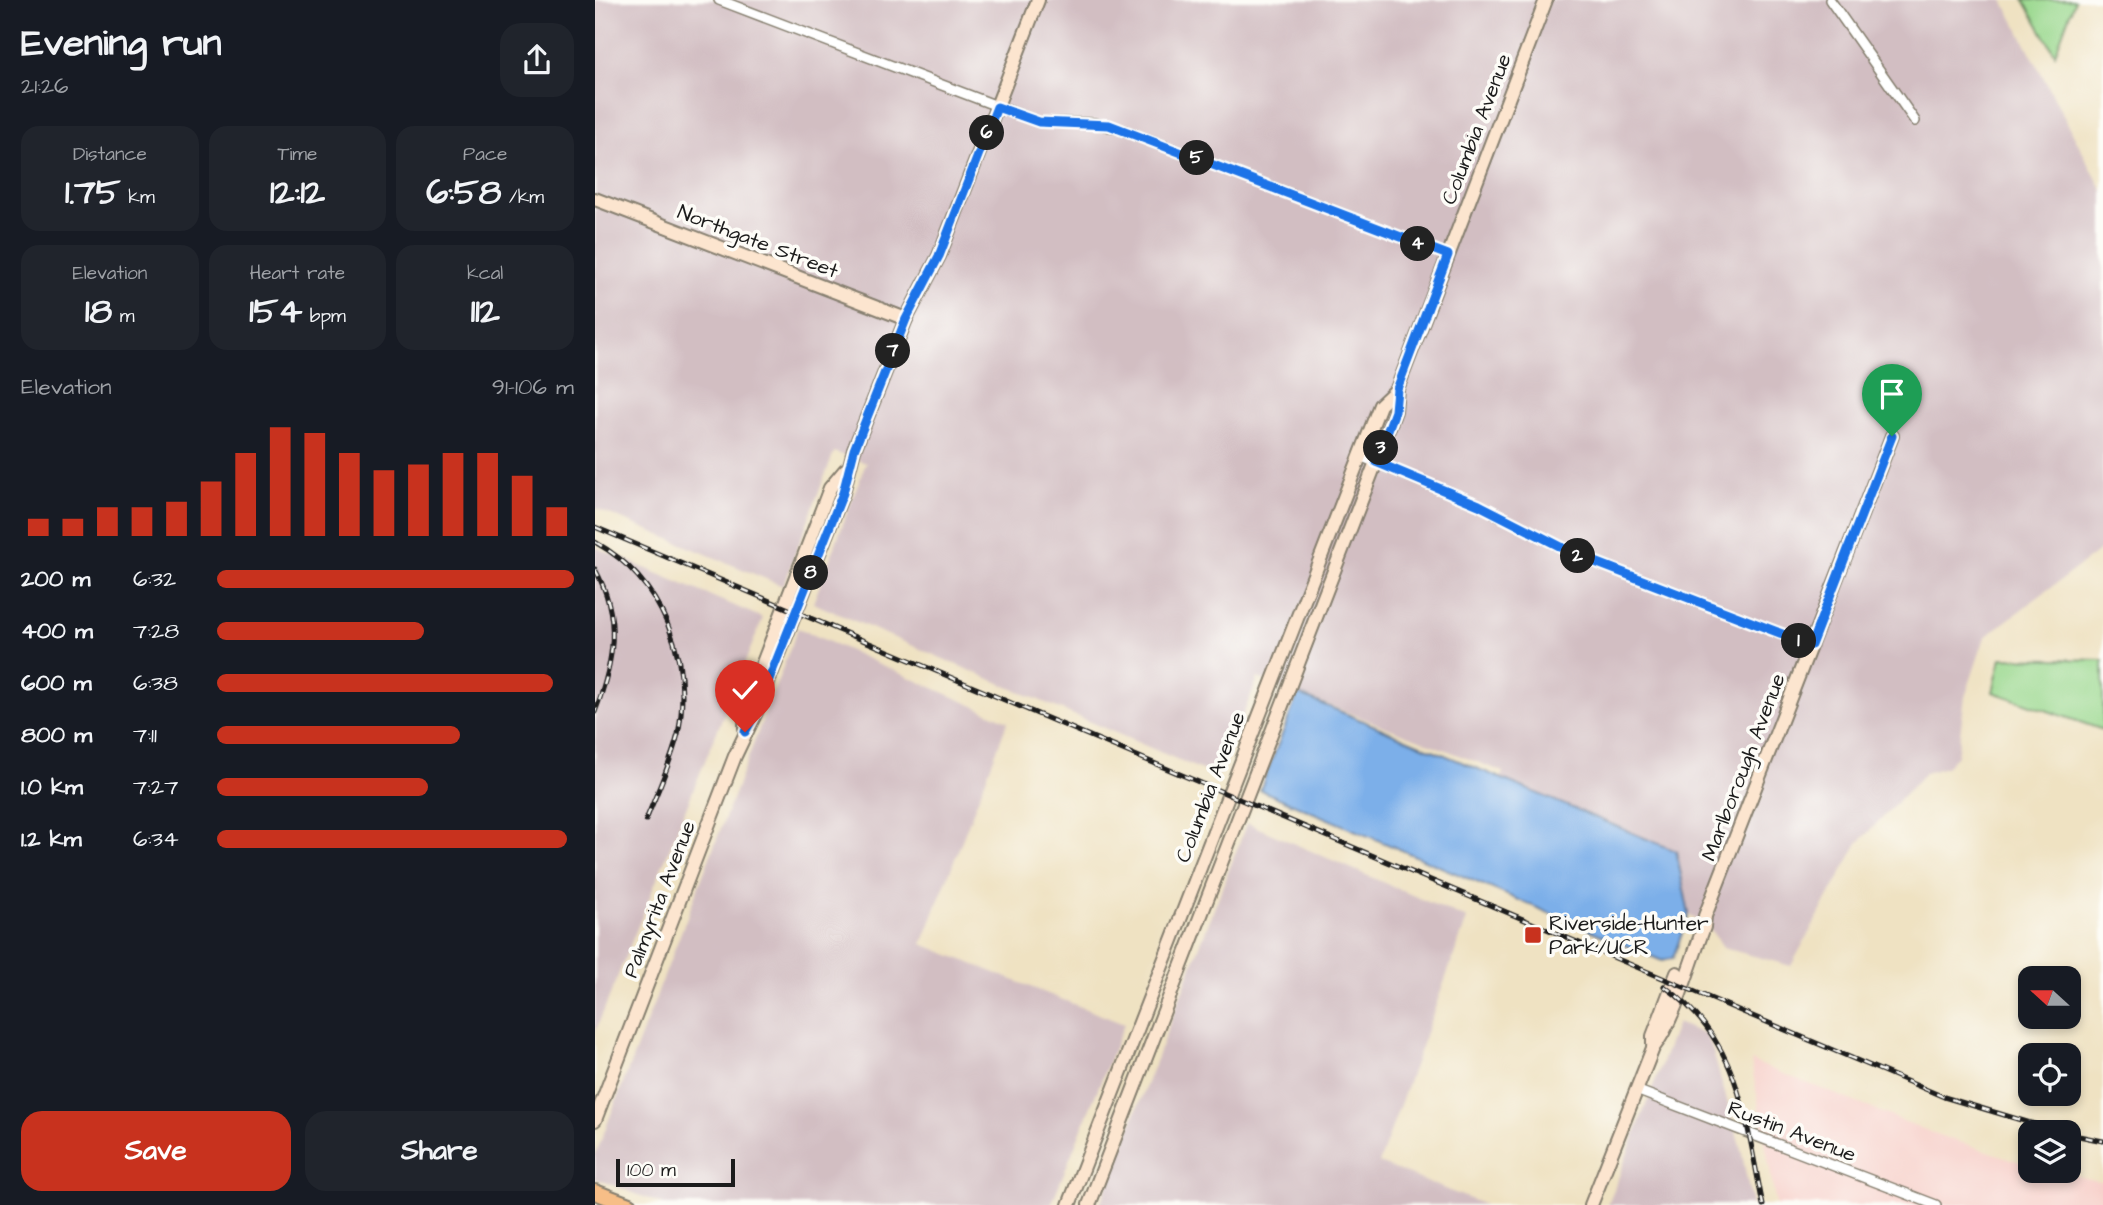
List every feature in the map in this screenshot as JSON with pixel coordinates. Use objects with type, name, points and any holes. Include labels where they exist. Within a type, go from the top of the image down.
[{"type":"main road","points":[[595,1192],[629,1205]]},
{"type":"street","points":[[719,0],[1039,122],[1109,125],[1448,255]]},
{"type":"street","name":"Palmyrita Avenue","points":[[595,1120],[745,732],[756,712],[843,493],[846,468],[906,319],[939,256],[1038,0]]},
{"type":"street","name":"Columbia Avenue","points":[[1089,1205],[1376,462],[1395,411],[1397,389],[1546,0]]},
{"type":"street","points":[[1830,0],[1915,121]]},
{"type":"street","name":"Northgate Street","points":[[595,199],[906,319]]},
{"type":"street","name":"Columbia Avenue","points":[[1069,1205],[1380,405],[1397,389]]},
{"type":"street","name":"Marlborough Avenue","points":[[1591,1205],[1653,1048],[1660,1039],[1672,1010],[1704,927],[1705,916],[1892,436]]},
{"type":"street","points":[[1360,456],[1479,505],[1577,555],[1811,645]]},
{"type":"street","points":[[1309,590],[1324,595]]},
{"type":"street","points":[[1176,927],[1192,933]]},
{"type":"street","name":"Rustin Avenue","points":[[1636,1090],[1936,1205]]},
{"type":"street","points":[[1103,1116],[1120,1123]]},
{"type":"street","points":[[1086,1158],[1104,1166]]},
{"type":"shaded area","points":[[595,0],[2003,0],[2103,191],[2103,548],[1985,637],[1965,697],[1957,756],[1946,767],[1925,773],[1858,843],[1791,966],[1724,948],[1711,931],[1689,914],[1675,851],[1500,782],[1503,772],[1258,678],[1218,777],[813,603],[866,463],[834,452],[783,586],[595,508]]},
{"type":"shaded area","points":[[595,547],[763,618],[595,1032]]},
{"type":"shaded area","points":[[798,628],[1008,721],[922,944],[1124,1024],[1051,1205],[664,1205],[595,1178],[595,1156]]},
{"type":"shaded area","points":[[1247,823],[1467,919],[1379,1163],[1485,1205],[1100,1205]]},
{"type":"shaded area","points":[[1677,1023],[1706,1035],[1711,1045],[1741,1149],[1752,1205],[1608,1205]]},
{"type":"shaded area","points":[[1751,1061],[1941,1136],[2018,1161],[2018,1183],[2081,1183],[2081,1177],[2103,1182],[2103,1205],[1776,1205]]},
{"type":"green space","points":[[2024,0],[2075,0],[2055,54]]},
{"type":"green space","points":[[2001,658],[2103,660],[2103,730],[1993,692]]},
{"type":"water","points":[[1298,694],[1676,851],[1689,914],[1673,958],[1662,961],[1260,790]]},
{"type":"railway","points":[[595,527],[1944,1097],[2021,1120]]},
{"type":"railway","points":[[595,542],[619,558],[639,578],[655,600],[668,624],[681,678],[682,706],[678,734],[668,767],[646,820]]},
{"type":"railway","points":[[595,569],[604,587],[612,623],[607,675],[595,712]]},
{"type":"railway","points":[[1664,986],[1690,1008],[1709,1031],[1724,1057],[1744,1112],[1763,1205]]},
{"type":"railway","points":[[2081,1136],[2103,1141]]},
{"type":"place","name":"Riverside–Hunter Park/UCR","points":[[1533,935]]},
{"type":"route","points":[[745,732],[756,712],[843,493],[846,468],[906,319],[939,256],[997,107],[1039,122],[1109,125],[1448,255],[1397,389],[1395,411],[1376,462],[1479,505],[1559,548],[1811,645],[1892,436]]}]
